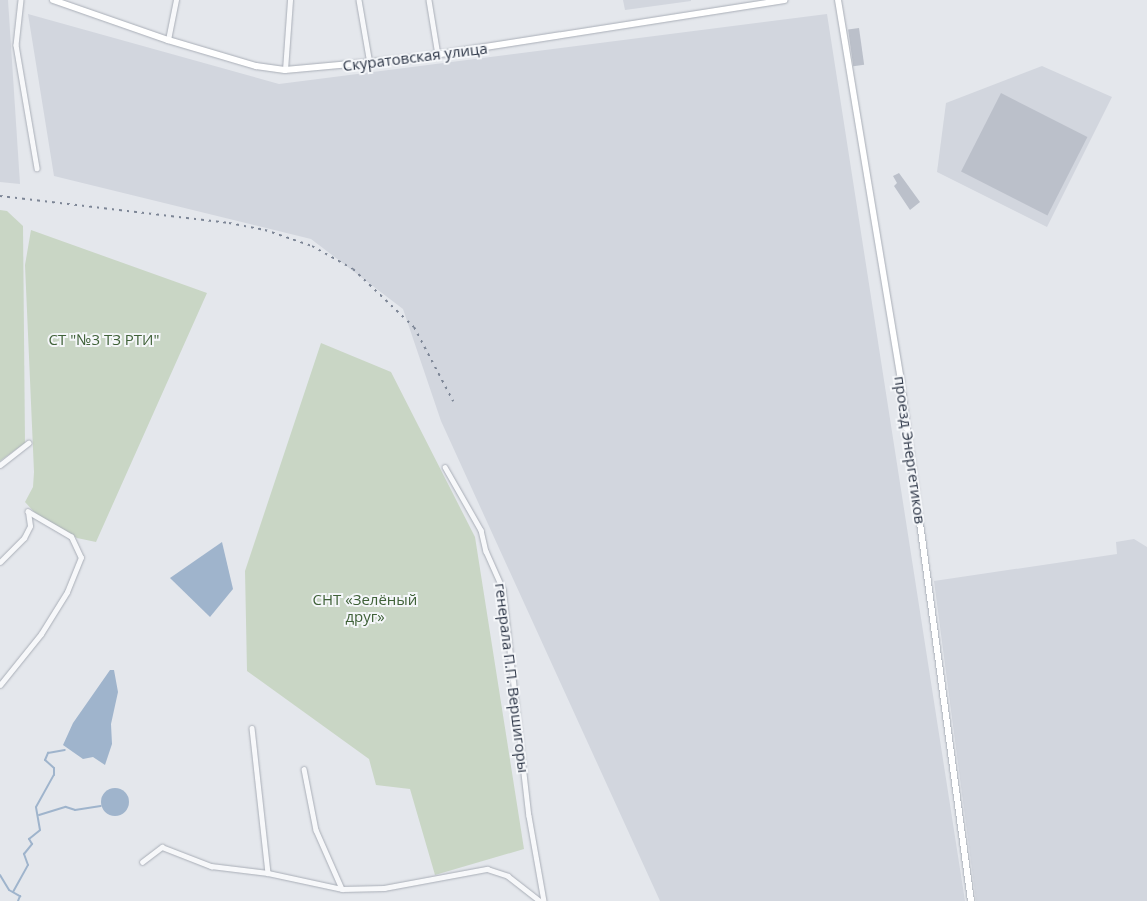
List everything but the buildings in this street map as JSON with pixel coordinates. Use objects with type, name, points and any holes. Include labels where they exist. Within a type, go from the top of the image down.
[{"type":"street","points":[[21,0],[16,45],[37,168]]},
{"type":"street","points":[[168,40],[176,0]]},
{"type":"street","points":[[285,70],[290,0]]},
{"type":"street","points":[[359,0],[370,64]]},
{"type":"street","points":[[429,0],[438,55]]},
{"type":"street","name":"Скуратовская улица","points":[[57,1],[168,40],[256,66],[285,70],[370,64],[438,55],[784,0]]},
{"type":"street","name":"проезд Энергетиков","points":[[838,0],[902,382],[971,901]]},
{"type":"street","points":[[0,465],[28,443]]},
{"type":"street","name":"генерала П.П. Вершигоры","points":[[445,467],[481,530],[486,552],[503,590],[529,816],[544,901]]},
{"type":"street","points":[[0,562],[24,538],[30,526],[28,512],[71,537],[81,558],[67,592],[41,634],[0,685]]},
{"type":"street","points":[[252,728],[268,873]]},
{"type":"street","points":[[304,769],[316,830],[342,889]]},
{"type":"street","points":[[142,862],[162,847],[210,866],[268,873],[342,889],[384,888],[487,869],[508,876],[540,901]]},
{"type":"shaded area","points":[[0,0],[8,0],[20,184],[0,182]]},
{"type":"shaded area","points":[[623,0],[691,0],[691,1],[625,10]]},
{"type":"shaded area","points":[[28,14],[279,84],[827,14],[965,901],[660,901],[441,421],[403,309],[311,239],[54,176]]},
{"type":"shaded area","points":[[1042,66],[1112,97],[1047,227],[937,172],[946,103]]},
{"type":"shaded area","points":[[1134,539],[1147,547],[1147,901],[976,901],[934,581],[1117,554],[1116,542]]},
{"type":"green space","points":[[0,210],[7,211],[23,226],[25,443],[0,461]]},
{"type":"green space","name":"СТ \"№3 ТЗ РТИ\"","points":[[31,230],[207,293],[96,542],[77,538],[35,513],[25,502],[33,487],[34,472],[25,265]]},
{"type":"green space","name":"СНТ «Зелёный друг»","points":[[321,343],[391,372],[475,537],[524,849],[435,875],[410,789],[376,785],[369,759],[247,671],[245,571]]},
{"type":"water","points":[[222,542],[233,589],[210,617],[170,578]]},
{"type":"water","points":[[110,670],[114,670],[118,692],[111,724],[112,744],[105,765],[93,757],[83,759],[63,745],[73,723]]},
{"type":"water","points":[[115,788],[125,792],[129,802],[125,812],[115,816],[105,812],[101,802],[105,792]]},
{"type":"waterway","points":[[13,892],[28,865],[24,854],[32,844],[29,839],[40,830],[36,807],[54,775],[54,768],[45,760],[48,753],[65,750]]},
{"type":"waterway","points":[[39,815],[66,807],[75,810],[101,806]]},
{"type":"waterway","points":[[0,875],[9,890],[20,896],[18,901]]},
{"type":"railway","points":[[0,196],[229,223],[265,230],[312,246],[353,269],[414,327],[453,401]]}]
